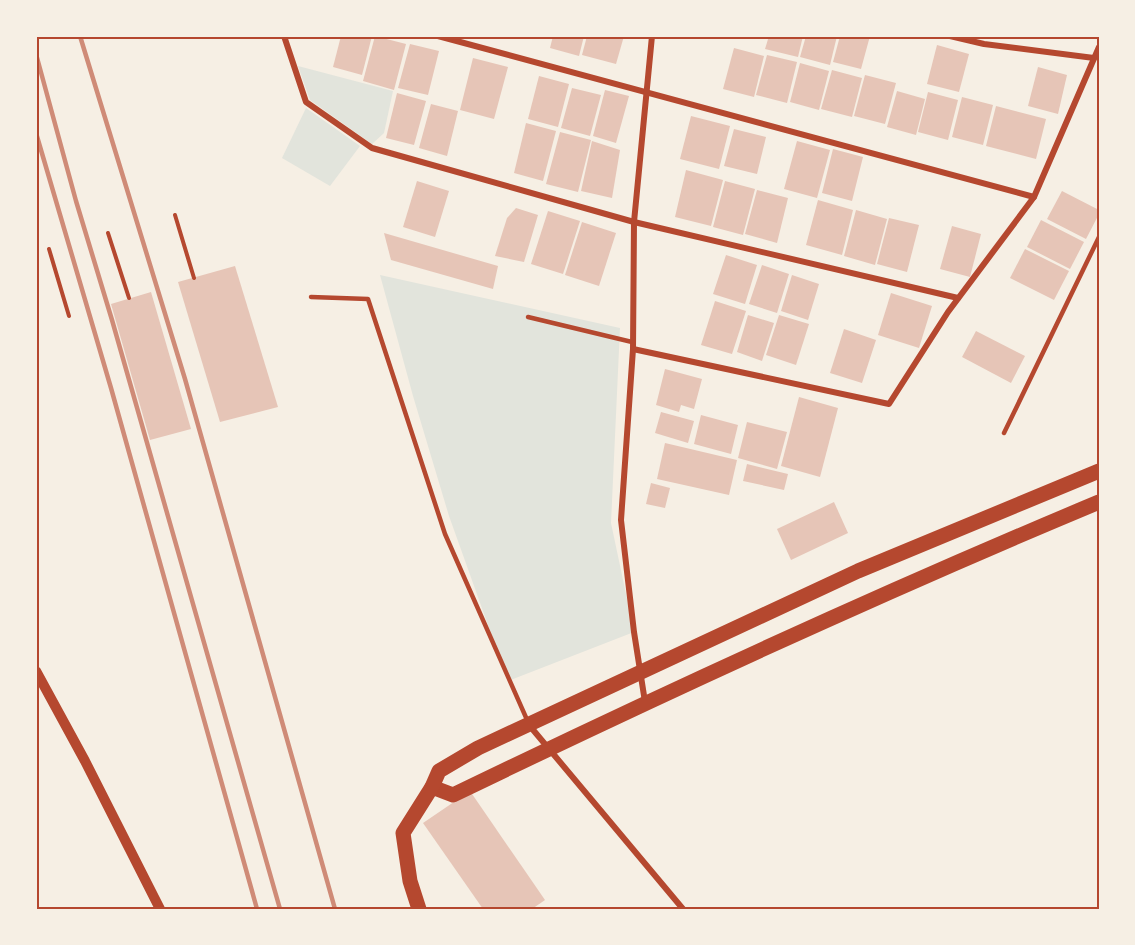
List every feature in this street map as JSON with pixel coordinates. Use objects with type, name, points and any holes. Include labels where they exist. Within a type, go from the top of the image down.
[{"type":"main road","points":[[419,909],[410,881],[403,833],[432,787],[439,771],[478,748],[858,571],[1099,471]]},
{"type":"main road","points":[[432,787],[453,795],[645,703],[958,561],[1099,502]]},
{"type":"street","points":[[284,36],[306,102],[372,148],[634,222],[958,298]]},
{"type":"street","points":[[438,36],[1035,197]]},
{"type":"street","points":[[645,703],[621,520],[633,346],[634,222],[652,36]]},
{"type":"street","points":[[950,36],[984,44],[1095,58]]},
{"type":"street","points":[[633,346],[889,405],[958,298],[1035,197],[1099,47]]},
{"type":"street","points":[[36,671],[85,761],[160,909]]},
{"type":"street","points":[[529,725],[683,909]]},
{"type":"lane","points":[[1004,433],[1099,237]]},
{"type":"lane","points":[[311,297],[368,298],[445,534],[529,725]]},
{"type":"lane","points":[[528,317],[633,346]]},
{"type":"path","points":[[175,215],[194,278]]},
{"type":"path","points":[[108,233],[129,298]]},
{"type":"path","points":[[49,249],[69,316]]},
{"type":"shaded area","points":[[298,66],[393,91],[384,133],[372,144],[310,100]]},
{"type":"shaded area","points":[[306,108],[360,146],[330,186],[282,158]]},
{"type":"shaded area","points":[[380,275],[620,328],[611,523],[634,632],[508,681],[449,516]]},
{"type":"building","points":[[341,36],[372,36],[362,75],[333,67]]},
{"type":"building","points":[[375,36],[406,44],[394,90],[363,81]]},
{"type":"building","points":[[553,36],[584,36],[579,56],[550,48]]},
{"type":"building","points":[[587,36],[624,36],[616,64],[582,55]]},
{"type":"building","points":[[769,36],[803,36],[798,57],[765,49]]},
{"type":"building","points":[[806,36],[837,36],[830,65],[800,57]]},
{"type":"building","points":[[840,36],[870,36],[861,69],[833,62]]},
{"type":"building","points":[[410,44],[439,51],[428,95],[398,88]]},
{"type":"building","points":[[937,45],[969,54],[959,92],[927,84]]},
{"type":"building","points":[[734,48],[764,56],[754,97],[723,89]]},
{"type":"building","points":[[767,55],[797,62],[787,103],[756,95]]},
{"type":"building","points":[[473,58],[508,67],[494,119],[460,110]]},
{"type":"building","points":[[800,63],[829,71],[819,110],[790,102]]},
{"type":"building","points":[[1038,67],[1067,75],[1058,114],[1028,106]]},
{"type":"building","points":[[832,70],[862,78],[852,117],[821,109]]},
{"type":"building","points":[[865,75],[896,83],[885,124],[854,116]]},
{"type":"building","points":[[539,76],[569,84],[558,127],[528,119]]},
{"type":"building","points":[[572,88],[601,95],[590,136],[561,128]]},
{"type":"building","points":[[605,90],[629,96],[616,143],[593,136]]},
{"type":"building","points":[[897,91],[925,99],[916,135],[887,127]]},
{"type":"building","points":[[928,92],[958,100],[948,140],[918,132]]},
{"type":"building","points":[[397,93],[426,101],[414,145],[386,138]]},
{"type":"building","points":[[962,97],[993,105],[983,145],[952,137]]},
{"type":"building","points":[[431,104],[458,111],[447,156],[419,148]]},
{"type":"building","points":[[996,106],[1046,119],[1036,159],[986,146]]},
{"type":"building","points":[[691,116],[730,126],[719,169],[680,159]]},
{"type":"building","points":[[526,123],[556,131],[543,181],[514,173]]},
{"type":"building","points":[[734,129],[766,137],[757,174],[724,166]]},
{"type":"building","points":[[560,132],[591,140],[578,192],[546,184]]},
{"type":"building","points":[[592,141],[620,150],[612,198],[581,191]]},
{"type":"building","points":[[797,141],[830,150],[817,198],[784,189]]},
{"type":"building","points":[[833,149],[863,157],[852,201],[822,193]]},
{"type":"building","points":[[686,170],[723,180],[711,226],[675,217]]},
{"type":"building","points":[[417,181],[449,191],[435,237],[403,227]]},
{"type":"building","points":[[725,181],[755,189],[743,235],[713,227]]},
{"type":"building","points":[[757,190],[788,198],[777,243],[745,234]]},
{"type":"building","points":[[1062,191],[1099,210],[1086,239],[1047,219]]},
{"type":"building","points":[[818,200],[853,210],[842,255],[806,245]]},
{"type":"building","points":[[516,208],[538,215],[524,262],[495,256],[507,218]]},
{"type":"building","points":[[856,210],[887,219],[875,265],[844,256]]},
{"type":"building","points":[[548,211],[580,221],[563,274],[531,264]]},
{"type":"building","points":[[889,218],[919,225],[907,272],[877,264]]},
{"type":"building","points":[[1041,220],[1084,242],[1070,269],[1027,247]]},
{"type":"building","points":[[582,222],[616,233],[599,286],[565,275]]},
{"type":"building","points":[[952,226],[981,234],[970,277],[940,269]]},
{"type":"building","points":[[384,233],[498,266],[493,289],[391,260]]},
{"type":"building","points":[[1025,249],[1069,271],[1054,300],[1010,278]]},
{"type":"building","points":[[726,255],[757,265],[745,304],[713,294]]},
{"type":"building","points":[[762,265],[789,274],[777,313],[749,304]]},
{"type":"building","points":[[235,266],[278,407],[220,422],[178,282]]},
{"type":"building","points":[[792,275],[819,284],[808,320],[781,311]]},
{"type":"building","points":[[151,292],[191,429],[150,440],[111,304]]},
{"type":"building","points":[[891,293],[932,306],[919,348],[878,335]]},
{"type":"building","points":[[715,301],[746,311],[732,354],[701,345]]},
{"type":"building","points":[[748,315],[774,323],[762,361],[737,352]]},
{"type":"building","points":[[779,315],[809,324],[796,365],[766,355]]},
{"type":"building","points":[[844,329],[876,340],[862,383],[830,373]]},
{"type":"building","points":[[976,331],[1025,356],[1011,383],[962,357]]},
{"type":"building","points":[[665,369],[702,379],[694,409],[681,405],[679,412],[656,405]]},
{"type":"building","points":[[799,397],[838,408],[820,477],[781,466]]},
{"type":"building","points":[[661,412],[694,421],[688,443],[655,433]]},
{"type":"building","points":[[701,415],[738,425],[731,454],[694,444]]},
{"type":"building","points":[[747,422],[787,432],[777,469],[738,458]]},
{"type":"building","points":[[665,443],[737,460],[729,495],[657,479]]},
{"type":"building","points":[[747,464],[788,474],[784,490],[743,481]]},
{"type":"building","points":[[651,483],[670,488],[665,508],[646,504]]},
{"type":"building","points":[[834,502],[848,533],[791,560],[777,529]]},
{"type":"building","points":[[470,791],[545,900],[532,909],[483,909],[423,823]]},
{"type":"railway","points":[[80,36],[185,379],[335,909]]},
{"type":"railway","points":[[36,54],[76,201],[280,909]]},
{"type":"railway","points":[[36,133],[111,388],[257,909]]}]
